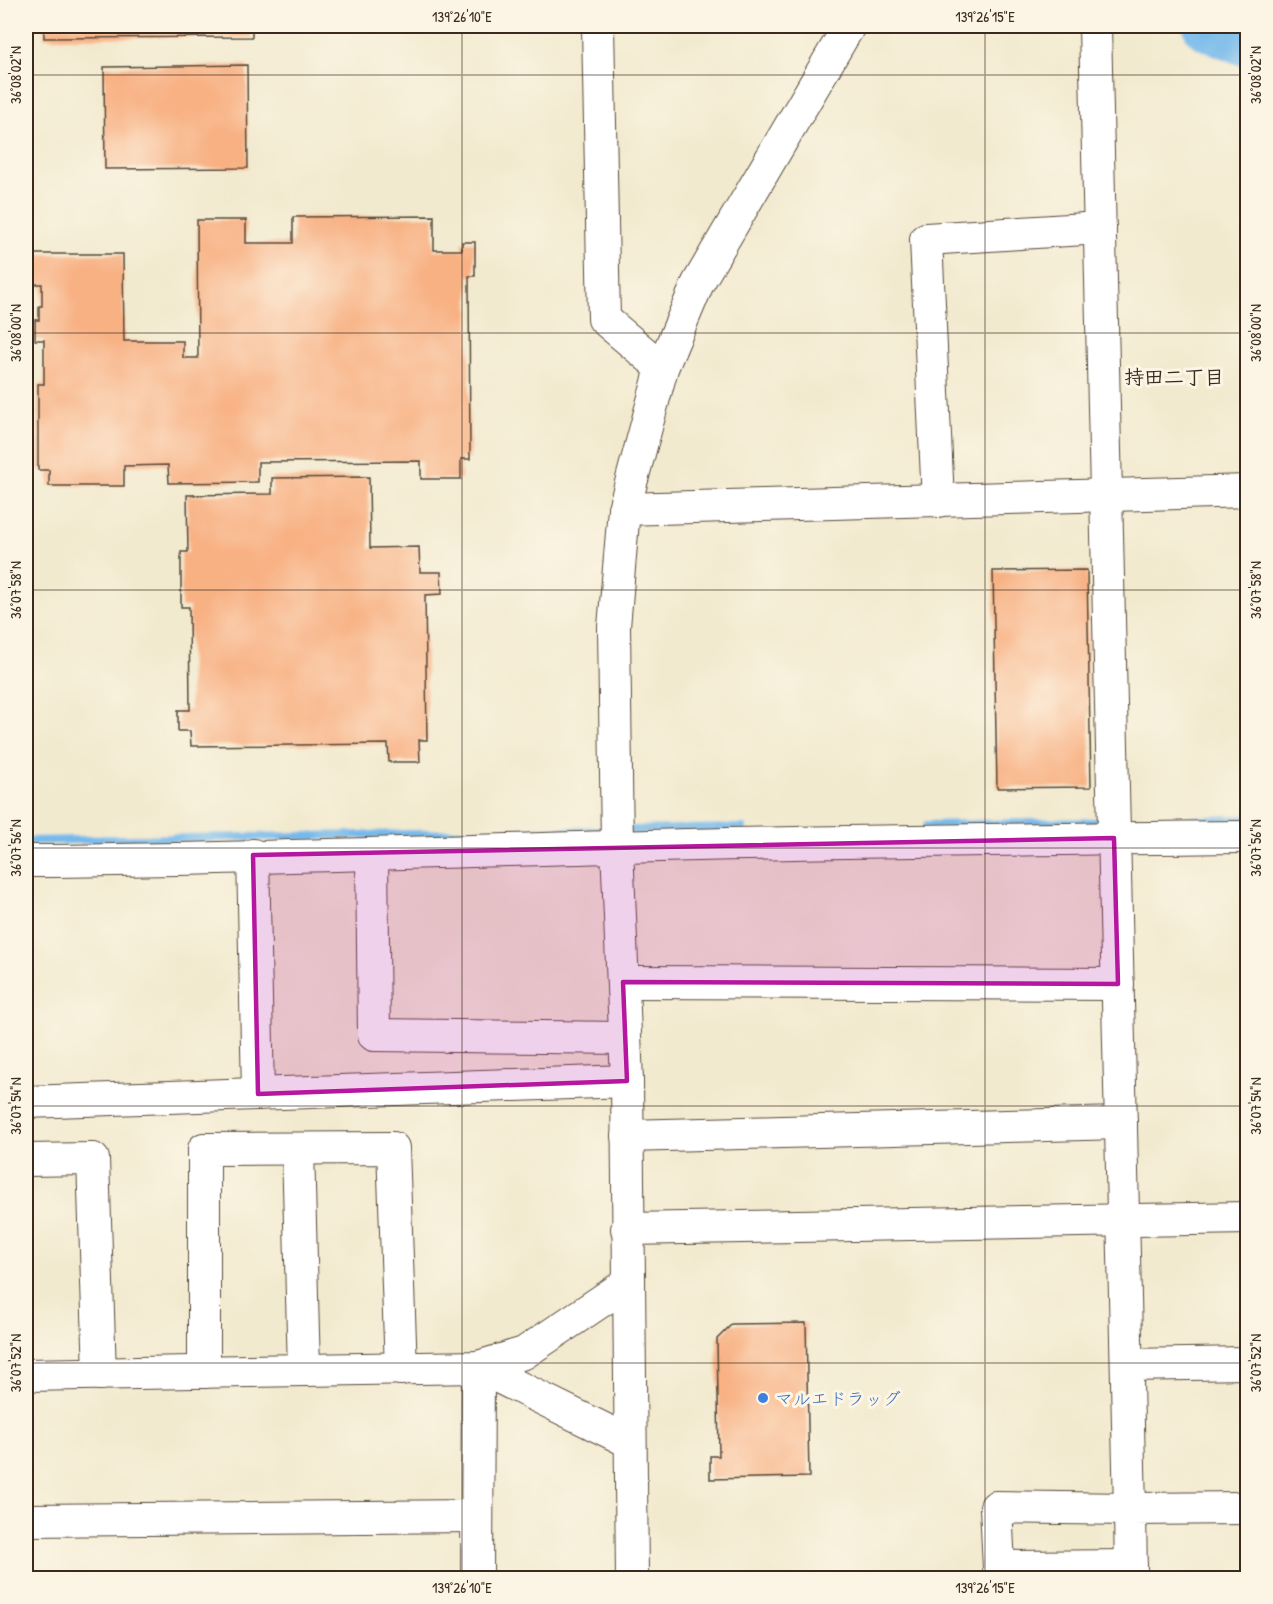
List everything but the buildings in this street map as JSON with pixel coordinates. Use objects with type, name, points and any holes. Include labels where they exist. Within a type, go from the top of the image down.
[{"type":"street","points":[[598,26],[604,319],[662,368]]},
{"type":"street","points":[[632,1578],[627,1081],[616,845],[614,627],[624,508],[662,368],[698,283],[849,26]]},
{"type":"street","points":[[1095,26],[1127,1365],[1130,1509],[1131,1572],[999,1567],[996,1507],[1130,1509],[1248,1508]]},
{"type":"street","points":[[938,501],[926,239],[1100,228]]},
{"type":"street","points":[[624,508],[1106,497],[1248,491]]},
{"type":"street","points":[[26,861],[185,860],[253,855],[372,855],[616,845],[1248,837]]},
{"type":"street","points":[[253,855],[258,1094]]},
{"type":"street","points":[[372,855],[374,1035],[625,1038]]},
{"type":"street","points":[[622,982],[1118,984]]},
{"type":"street","points":[[26,1102],[627,1081]]},
{"type":"street","points":[[627,1136],[1121,1124]]},
{"type":"street","points":[[204,1372],[204,1149],[393,1148],[401,1369]]},
{"type":"street","points":[[298,1149],[304,1370]]},
{"type":"street","points":[[26,1160],[93,1159],[100,1374]]},
{"type":"street","points":[[627,1229],[1248,1218]]},
{"type":"street","points":[[26,1375],[478,1367],[524,1353],[628,1283]]},
{"type":"street","points":[[1127,1365],[1248,1363]]},
{"type":"street","points":[[478,1367],[630,1442]]},
{"type":"street","points":[[477,1578],[478,1367]]},
{"type":"street","points":[[26,1520],[477,1516]]},
{"type":"highlighted area","points":[[1114,838],[1118,984],[623,982],[627,1081],[258,1094],[253,855]]},
{"type":"waterway","points":[[1208,26],[1248,42]]},
{"type":"waterway","points":[[927,825],[1248,819]]},
{"type":"waterway","points":[[26,841],[743,828]]},
{"type":"place","name":"マルエドラッグ","points":[[763,1398]]},
{"type":"district","name":"持田二丁目","points":[[1174,376]]}]
